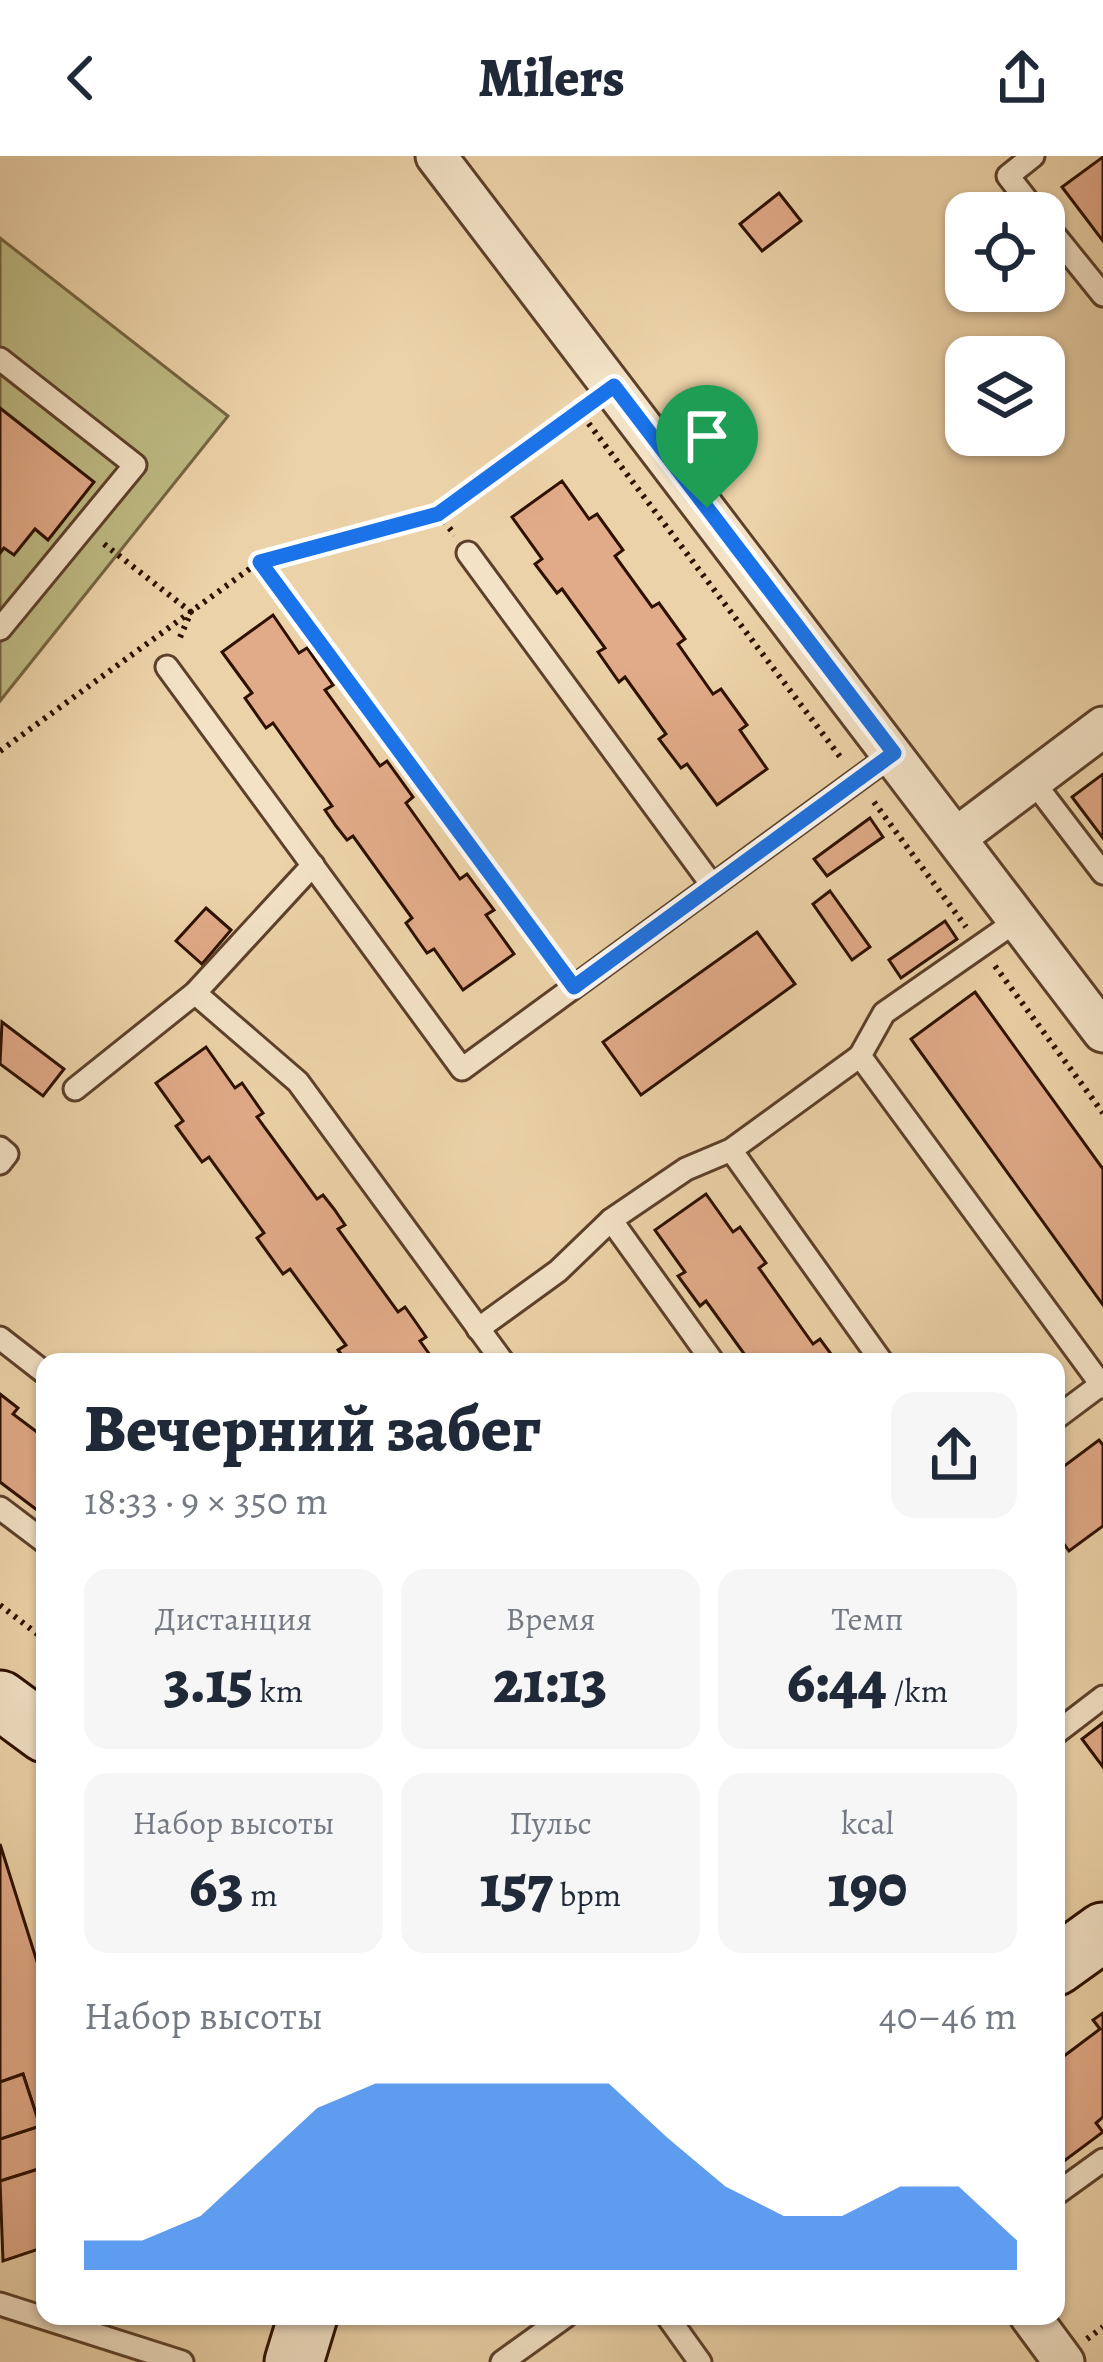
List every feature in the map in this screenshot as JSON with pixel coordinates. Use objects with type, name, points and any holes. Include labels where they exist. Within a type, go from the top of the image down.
[{"type":"main road","points":[[0,1700],[36,1726]]},
{"type":"main road","points":[[1065,1959],[1103,1932]]},
{"type":"main road","points":[[294,2362],[305,2325]]},
{"type":"street","points":[[436,156],[1103,1032]]},
{"type":"street","points":[[957,837],[1103,727]]},
{"type":"street","points":[[1037,2325],[1064,2362]]},
{"type":"lane","points":[[1021,192],[1008,176],[1034,156]]},
{"type":"lane","points":[[1065,248],[1103,296]]},
{"type":"lane","points":[[0,359],[135,465],[0,629]]},
{"type":"lane","points":[[468,553],[712,885]]},
{"type":"lane","points":[[167,667],[462,1069],[894,753]]},
{"type":"lane","points":[[1032,780],[1103,873]]},
{"type":"lane","points":[[76,1089],[195,993],[313,865]]},
{"type":"lane","points":[[478,1329],[558,1271],[611,1220],[686,1169],[731,1150],[860,1056],[884,1013],[1018,919]]},
{"type":"lane","points":[[195,993],[298,1082],[495,1353]]},
{"type":"lane","points":[[860,1056],[1101,1386],[1065,1412]]},
{"type":"lane","points":[[0,1148],[8,1154],[0,1163]]},
{"type":"lane","points":[[731,1150],[876,1353]]},
{"type":"lane","points":[[611,1220],[707,1353]]},
{"type":"lane","points":[[0,1338],[36,1365]]},
{"type":"lane","points":[[0,1508],[36,1535]]},
{"type":"lane","points":[[1065,1725],[1103,1697]]},
{"type":"lane","points":[[1065,2187],[1103,2159]]},
{"type":"lane","points":[[0,2304],[36,2315]]},
{"type":"lane","points":[[66,2325],[182,2362]]},
{"type":"lane","points":[[502,2362],[553,2325]]},
{"type":"lane","points":[[673,2325],[700,2362]]},
{"type":"path","points":[[0,751],[260,562],[438,514],[614,386]]},
{"type":"path","points":[[614,386],[580,412],[1103,1113]]},
{"type":"path","points":[[83,528],[191,612]]},
{"type":"path","points":[[260,562],[574,987]]},
{"type":"path","points":[[0,1605],[36,1633]]},
{"type":"shaded area","points":[[0,238],[228,416],[0,701]]},
{"type":"building","points":[[1103,157],[1103,241],[1062,187]]},
{"type":"building","points":[[779,193],[801,221],[762,251],[740,224]]},
{"type":"building","points":[[0,408],[94,482],[48,540],[35,529],[14,555],[4,548],[0,553]]},
{"type":"building","points":[[562,481],[589,519],[597,514],[623,550],[615,556],[652,607],[659,603],[685,639],[678,644],[713,694],[721,689],[747,725],[740,730],[767,769],[717,805],[687,764],[681,768],[659,739],[666,734],[625,677],[619,682],[598,652],[605,648],[562,589],[557,593],[535,564],[542,559],[512,517]]},
{"type":"building","points":[[273,615],[299,653],[307,648],[333,685],[325,690],[380,766],[387,761],[413,797],[406,803],[460,879],[467,874],[494,910],[486,915],[514,954],[463,990],[434,949],[427,953],[406,923],[412,918],[353,836],[347,840],[336,826],[325,810],[332,806],[273,723],[266,728],[245,698],[252,693],[222,652]]},
{"type":"building","points":[[1103,774],[1103,838],[1072,797]]},
{"type":"building","points":[[870,818],[883,837],[827,876],[814,859]]},
{"type":"building","points":[[830,891],[870,947],[852,960],[813,904]]},
{"type":"building","points":[[206,908],[231,930],[202,964],[176,941]]},
{"type":"building","points":[[945,921],[957,939],[901,978],[889,960]]},
{"type":"building","points":[[757,932],[795,984],[641,1095],[603,1042]]},
{"type":"building","points":[[975,992],[1103,1169],[1103,1305],[911,1039]]},
{"type":"building","points":[[2,1022],[64,1069],[43,1096],[0,1064]]},
{"type":"building","points":[[206,1047],[235,1088],[242,1083],[263,1113],[257,1117],[317,1199],[323,1195],[334,1209],[345,1225],[338,1229],[398,1312],[405,1307],[426,1337],[420,1341],[429,1353],[340,1353],[346,1345],[290,1269],[283,1274],[257,1238],[264,1233],[209,1157],[202,1162],[176,1126],[183,1121],[156,1083]]},
{"type":"building","points":[[706,1194],[733,1232],[740,1227],[766,1263],[759,1268],[813,1344],[820,1339],[830,1353],[744,1353],[706,1301],[700,1306],[678,1276],[685,1272],[655,1230]]},
{"type":"building","points":[[0,1394],[18,1408],[13,1414],[36,1431],[36,1509],[0,1482]]},
{"type":"building","points":[[1099,1440],[1103,1445],[1103,1526],[1069,1551],[1065,1545],[1065,1466]]},
{"type":"building","points":[[1103,1723],[1103,1767],[1082,1739]]},
{"type":"building","points":[[0,1844],[36,1958],[36,2114],[23,2074],[0,2082]]},
{"type":"building","points":[[1103,2013],[1103,2117],[1096,2123],[1103,2132],[1065,2160],[1065,2055],[1100,2029],[1093,2020]]},
{"type":"building","points":[[23,2074],[36,2127],[0,2139],[0,2082]]},
{"type":"building","points":[[36,2127],[36,2170],[0,2181],[0,2139]]},
{"type":"building","points":[[36,2170],[36,2250],[3,2261],[0,2181]]},
{"type":"route","points":[[614,386],[707,508],[894,753],[574,987],[260,562],[438,514],[614,386]]}]
